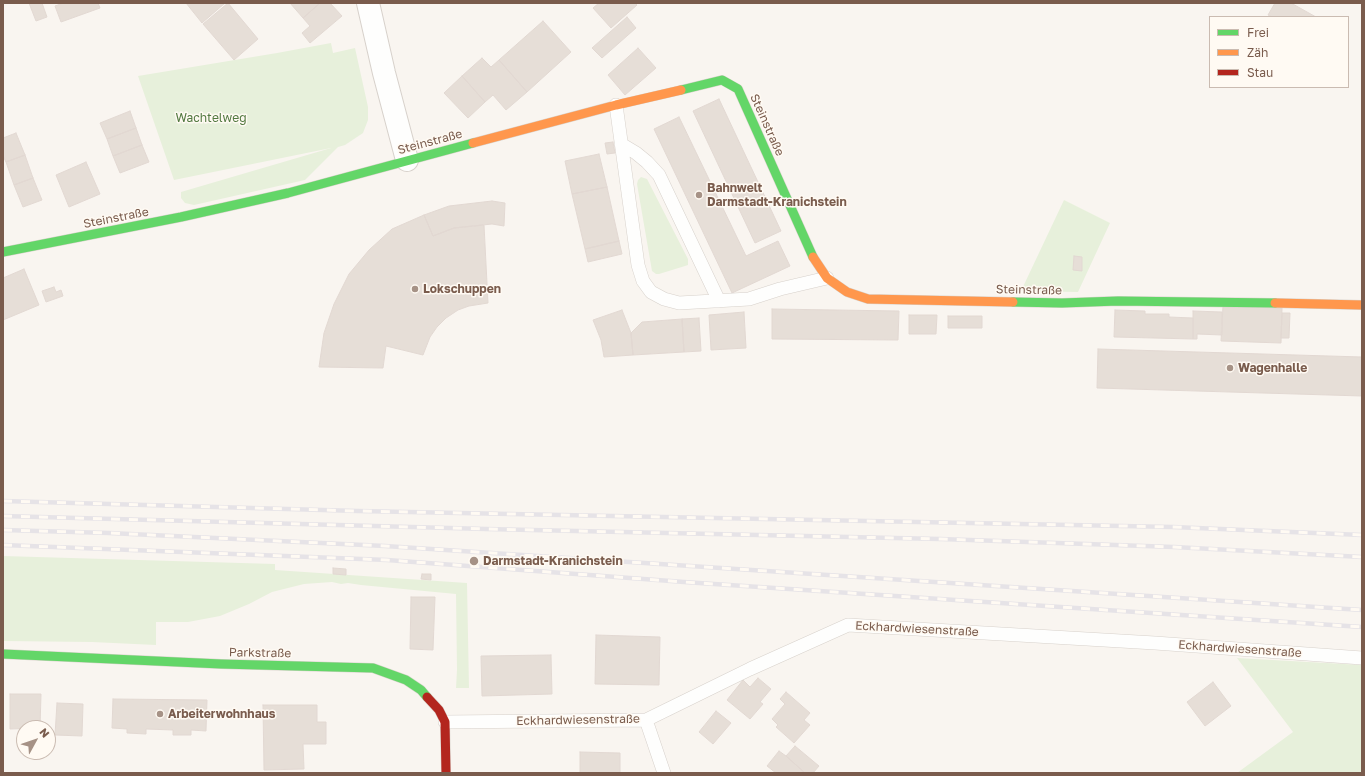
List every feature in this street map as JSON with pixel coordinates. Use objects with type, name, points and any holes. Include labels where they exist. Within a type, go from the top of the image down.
[{"type":"street","points":[[368,3],[382,67],[407,160]]},
{"type":"street","name":"Steinstraße","points":[[3,252],[181,217],[288,193],[616,105],[722,80],[738,89],[814,258],[828,278],[848,292],[868,299],[1062,303],[1118,301],[1362,304]]},
{"type":"street","name":"Parkstraße","points":[[3,654],[221,664],[356,666],[372,668],[395,675],[421,690],[430,698],[439,710],[445,722],[446,773]]},
{"type":"lane","points":[[616,105],[638,265],[643,281],[651,292],[664,299],[679,303],[749,299],[780,289],[828,278]]},
{"type":"lane","points":[[621,144],[636,153],[659,175],[720,301]]},
{"type":"lane","name":"Eckhardwiesenstraße","points":[[445,722],[646,720],[750,669],[848,625],[1155,643],[1362,658]]},
{"type":"lane","points":[[646,720],[664,773]]},
{"type":"green space","name":"Wachtelweg","points":[[331,43],[333,53],[355,48],[368,107],[368,120],[363,133],[345,145],[338,147],[305,180],[194,205],[185,203],[181,198],[181,192],[331,148],[174,180],[138,76]]},
{"type":"green space","points":[[641,177],[647,179],[688,259],[688,265],[659,274],[652,271],[637,184]]},
{"type":"green space","points":[[1064,200],[1110,223],[1078,292],[1021,291]]},
{"type":"green space","points":[[3,556],[275,564],[275,570],[467,583],[469,688],[456,688],[456,594],[348,583],[341,584],[332,582],[304,584],[272,592],[249,604],[220,616],[188,622],[156,622],[156,645],[92,642],[3,641]]},
{"type":"green space","points":[[1237,658],[1362,665],[1362,773],[1237,773],[1293,732]]},
{"type":"building","points":[[29,3],[42,3],[47,17],[36,21]]},
{"type":"building","points":[[63,3],[98,3],[100,8],[61,22],[55,6]]},
{"type":"building","points":[[186,3],[225,3],[202,23]]},
{"type":"building","points":[[228,3],[258,39],[234,60],[203,24]]},
{"type":"building","points":[[290,3],[320,3],[303,18]]},
{"type":"building","points":[[320,3],[330,3],[342,16],[310,43],[302,33],[310,26],[303,18]]},
{"type":"building","points":[[599,3],[635,3],[637,5],[611,28],[593,8]]},
{"type":"building","points":[[1275,3],[1291,3],[1314,16],[1270,16],[1268,15]]},
{"type":"building","points":[[627,17],[636,28],[602,58],[592,48]]},
{"type":"building","points":[[543,21],[571,52],[527,92],[499,60]]},
{"type":"building","points":[[638,48],[656,68],[625,95],[608,75]]},
{"type":"building","points":[[482,58],[491,67],[499,60],[527,92],[506,110],[493,95],[485,102],[462,76]]},
{"type":"building","points":[[462,76],[485,102],[468,118],[444,93]]},
{"type":"building","points":[[719,99],[781,231],[755,243],[693,111]]},
{"type":"building","points":[[130,111],[136,128],[107,139],[100,123]]},
{"type":"building","points":[[679,117],[746,256],[778,241],[790,266],[732,293],[654,129]]},
{"type":"building","points":[[136,128],[142,145],[113,156],[107,139]]},
{"type":"building","points":[[16,133],[25,155],[6,162],[3,156],[3,138]]},
{"type":"building","points":[[613,142],[615,153],[607,154],[605,143]]},
{"type":"building","points":[[142,145],[149,162],[120,173],[113,156]]},
{"type":"building","points":[[599,154],[607,187],[572,194],[565,161]]},
{"type":"building","points":[[25,155],[33,178],[14,185],[6,162]]},
{"type":"building","points":[[86,162],[100,194],[69,207],[56,175]]},
{"type":"building","points":[[33,178],[42,200],[23,207],[14,185]]},
{"type":"building","points":[[607,187],[619,241],[585,249],[572,194]]},
{"type":"building","points":[[492,201],[505,203],[504,226],[492,224],[454,228],[433,236],[424,215],[449,206]]},
{"type":"building","name":"Lokschuppen","points":[[424,215],[433,236],[454,228],[484,225],[488,303],[469,306],[458,310],[446,318],[430,337],[423,355],[386,346],[383,368],[319,367],[324,333],[334,304],[349,274],[369,250],[392,229]]},
{"type":"building","points":[[619,241],[622,254],[588,262],[585,249]]},
{"type":"building","points":[[1074,256],[1082,257],[1082,271],[1073,270]]},
{"type":"building","points":[[24,269],[39,305],[3,320],[3,278]]},
{"type":"building","points":[[54,287],[56,292],[61,290],[63,296],[46,302],[42,291]]},
{"type":"building","points":[[1223,306],[1282,308],[1281,343],[1221,341]]},
{"type":"building","points":[[772,309],[899,311],[898,340],[772,339]]},
{"type":"building","points":[[622,310],[631,333],[633,355],[604,357],[601,340],[593,320]]},
{"type":"building","points":[[1115,310],[1145,311],[1145,314],[1169,314],[1169,317],[1193,318],[1193,339],[1114,337]]},
{"type":"building","points":[[1193,311],[1222,312],[1222,335],[1197,334],[1197,339],[1193,339]]},
{"type":"building","points":[[744,312],[746,348],[711,350],[709,315]]},
{"type":"building","points":[[1282,313],[1290,313],[1289,338],[1281,338]]},
{"type":"building","points":[[909,315],[937,315],[936,334],[909,334]]},
{"type":"building","points":[[948,316],[982,316],[982,328],[948,328]]},
{"type":"building","points":[[699,318],[701,351],[684,352],[682,319]]},
{"type":"building","points":[[682,319],[684,352],[633,355],[631,333],[642,322]]},
{"type":"building","name":"Wagenhalle","points":[[1098,349],[1362,357],[1362,396],[1097,388]]},
{"type":"building","points":[[333,568],[346,569],[346,575],[333,574]]},
{"type":"building","points":[[422,574],[431,574],[431,580],[421,579]]},
{"type":"building","points":[[411,597],[435,597],[433,650],[410,649]]},
{"type":"building","points":[[596,635],[660,637],[659,685],[595,684]]},
{"type":"building","points":[[551,655],[552,694],[482,696],[481,656]]},
{"type":"building","points":[[758,678],[771,689],[760,702],[763,704],[750,719],[727,700],[743,680],[750,687]]},
{"type":"building","points":[[1213,682],[1231,706],[1205,726],[1187,702]]},
{"type":"building","points":[[786,692],[810,713],[804,720],[810,725],[794,743],[776,727],[778,725],[772,719],[785,704],[780,699]]},
{"type":"building","points":[[10,694],[41,694],[40,720],[16,720],[16,729],[10,729]]},
{"type":"building","name":"Arbeiterwohnhaus","points":[[113,699],[207,700],[206,731],[191,730],[191,735],[173,735],[173,730],[146,729],[146,734],[127,733],[127,729],[112,728]]},
{"type":"building","points":[[57,703],[83,704],[82,736],[56,735]]},
{"type":"building","points":[[263,705],[317,705],[317,722],[326,722],[326,744],[303,744],[304,769],[264,770]]},
{"type":"building","points":[[716,711],[731,723],[713,744],[699,732]]},
{"type":"building","points":[[795,746],[819,766],[813,773],[805,773],[786,756]]},
{"type":"building","points":[[779,751],[805,773],[776,773],[767,766]]},
{"type":"building","points":[[580,752],[620,753],[620,773],[580,773]]},
{"type":"railway","points":[[3,501],[358,511],[1173,527],[1362,535]]},
{"type":"railway","points":[[3,516],[940,539],[1174,547],[1362,557]]},
{"type":"railway","points":[[3,530],[109,533],[385,546],[1362,610]]},
{"type":"railway","points":[[3,545],[387,560],[684,582],[1362,627]]},
{"type":"traffic: fast","points":[[681,90],[722,80],[738,89],[813,257]]},
{"type":"traffic: fast","points":[[3,252],[181,217],[288,193],[473,143]]},
{"type":"traffic: fast","points":[[1013,302],[1062,303],[1118,301],[1275,303]]},
{"type":"traffic: fast","points":[[3,654],[221,664],[373,668],[406,680],[421,690],[427,697]]},
{"type":"traffic: slow","points":[[473,143],[616,105],[681,90]]},
{"type":"traffic: slow","points":[[813,257],[827,278],[847,292],[868,299],[1013,302]]},
{"type":"traffic: slow","points":[[1275,303],[1362,305]]},
{"type":"traffic: jam","points":[[427,697],[439,710],[445,722],[446,773]]},
{"type":"place","name":"Bahnwelt Darmstadt-Kranichstein","points":[[699,195]]},
{"type":"place","name":"Lokschuppen","points":[[415,289]]},
{"type":"place","name":"Wagenhalle","points":[[1230,368]]},
{"type":"place","name":"Darmstadt-Kranichstein","points":[[474,561]]},
{"type":"place","name":"Arbeiterwohnhaus","points":[[160,714]]}]
